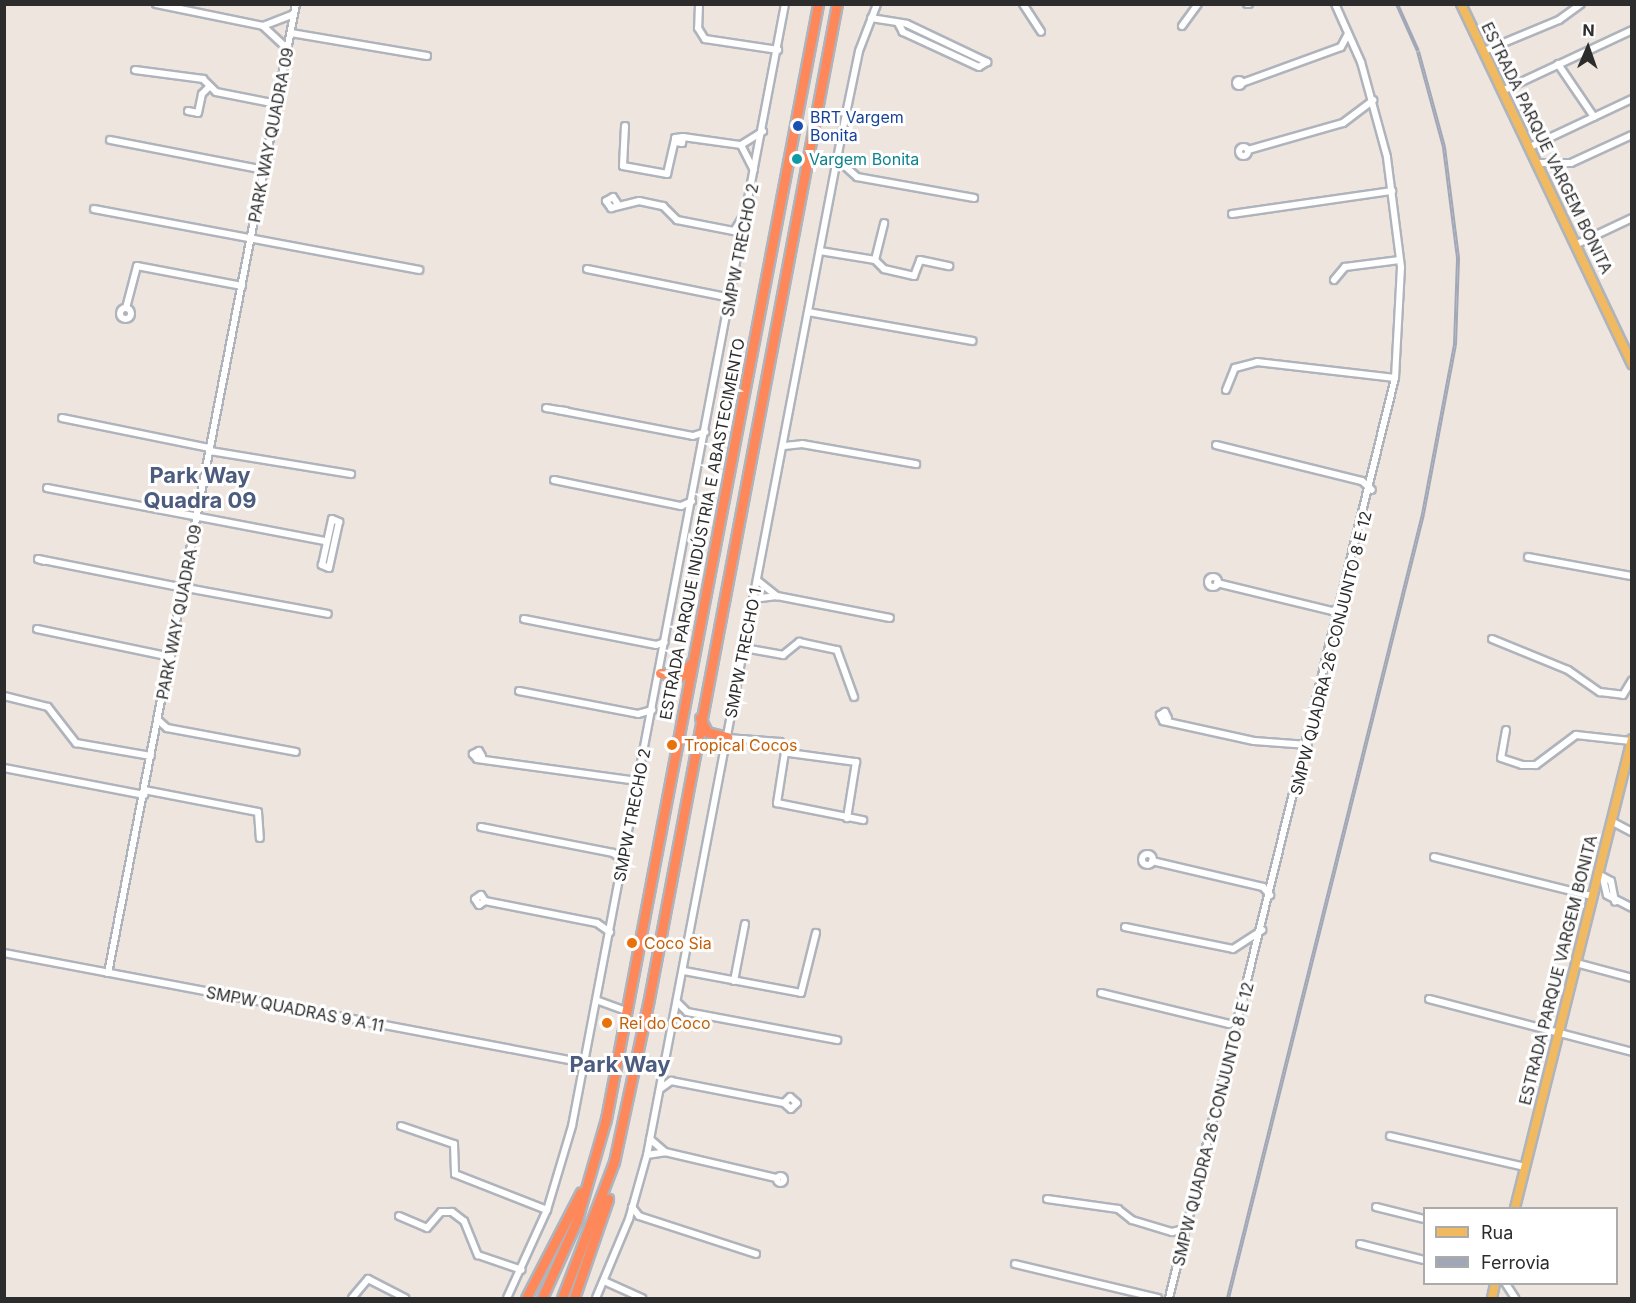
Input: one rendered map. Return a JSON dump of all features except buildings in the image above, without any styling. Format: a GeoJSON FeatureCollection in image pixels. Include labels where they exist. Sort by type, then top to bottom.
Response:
{"type":"FeatureCollection","features":[{"type":"Feature","properties":{"kind":"highway","name":"ESTRADA PARQUE INDÚSTRIA E ABASTECIMENTO"},"geometry":{"type":"LineString","coordinates":[[542,1299],[590,1180],[686,702],[818,4]]}},
{"type":"Feature","properties":{"kind":"highway","name":"ESTRADA PARQUE INDÚSTRIA E ABASTECIMENTO"},"geometry":{"type":"LineString","coordinates":[[562,1299],[614,1162],[837,4]]}},
{"type":"Feature","properties":{"kind":"highway"},"geometry":{"type":"LineString","coordinates":[[660,675],[681,676],[694,658]]}},
{"type":"Feature","properties":{"kind":"highway"},"geometry":{"type":"LineString","coordinates":[[660,675],[678,681],[686,702]]}},
{"type":"Feature","properties":{"kind":"highway"},"geometry":{"type":"LineString","coordinates":[[700,716],[707,732],[727,738]]}},
{"type":"Feature","properties":{"kind":"highway"},"geometry":{"type":"LineString","coordinates":[[694,749],[706,738],[727,738]]}},
{"type":"Feature","properties":{"kind":"highway"},"geometry":{"type":"LineString","coordinates":[[574,1299],[605,1212],[614,1162]]}},
{"type":"Feature","properties":{"kind":"highway"},"geometry":{"type":"LineString","coordinates":[[526,1299],[590,1180]]}},
{"type":"Feature","properties":{"kind":"main road","name":"ESTRADA PARQUE VARGEM BONITA"},"geometry":{"type":"LineString","coordinates":[[1461,4],[1577,244],[1632,364]]}},
{"type":"Feature","properties":{"kind":"main road","name":"ESTRADA PARQUE VARGEM BONITA"},"geometry":{"type":"LineString","coordinates":[[1621,338],[1632,352]]}},
{"type":"Feature","properties":{"kind":"main road","name":"ESTRADA PARQUE VARGEM BONITA"},"geometry":{"type":"LineString","coordinates":[[1514,1207],[1592,896],[1601,875],[1611,821],[1629,760],[1631,740]]}},
{"type":"Feature","properties":{"kind":"street"},"geometry":{"type":"LineString","coordinates":[[156,4],[263,26],[274,33],[288,49]]}},
{"type":"Feature","properties":{"kind":"street","name":"PARK WAY QUADRA 09"},"geometry":{"type":"LineString","coordinates":[[108,973],[152,756],[296,4]]}},
{"type":"Feature","properties":{"kind":"street"},"geometry":{"type":"LineString","coordinates":[[699,4],[698,28],[705,39],[778,51]]}},
{"type":"Feature","properties":{"kind":"street","name":"SMPW TRECHO 2"},"geometry":{"type":"LineString","coordinates":[[507,1299],[548,1210],[585,1063],[744,233],[785,4]]}},
{"type":"Feature","properties":{"kind":"street"},"geometry":{"type":"LineString","coordinates":[[877,4],[882,16]]}},
{"type":"Feature","properties":{"kind":"street","name":"SMPW TRECHO 1"},"geometry":{"type":"LineString","coordinates":[[596,1299],[628,1219],[647,1155],[684,971],[837,159],[871,18],[877,4]]}},
{"type":"Feature","properties":{"kind":"street"},"geometry":{"type":"LineString","coordinates":[[1023,4],[1041,32]]}},
{"type":"Feature","properties":{"kind":"street"},"geometry":{"type":"LineString","coordinates":[[1182,26],[1198,4]]}},
{"type":"Feature","properties":{"kind":"street","name":"SMPW QUADRA 26 CONJUNTO 8 E 12"},"geometry":{"type":"LineString","coordinates":[[1167,1298],[1185,1240],[1375,478],[1395,378],[1400,260],[1391,183],[1373,100],[1335,4]]}},
{"type":"Feature","properties":{"kind":"street"},"geometry":{"type":"LineString","coordinates":[[1484,51],[1559,20],[1581,4]]}},
{"type":"Feature","properties":{"kind":"street"},"geometry":{"type":"LineString","coordinates":[[263,26],[294,14]]}},
{"type":"Feature","properties":{"kind":"street"},"geometry":{"type":"LineString","coordinates":[[871,18],[882,16],[912,26],[962,48],[987,62],[982,68],[909,34],[898,23]]}},
{"type":"Feature","properties":{"kind":"street"},"geometry":{"type":"LineString","coordinates":[[274,33],[276,22]]}},
{"type":"Feature","properties":{"kind":"street"},"geometry":{"type":"LineString","coordinates":[[909,34],[912,26]]}},
{"type":"Feature","properties":{"kind":"street"},"geometry":{"type":"LineString","coordinates":[[1503,91],[1632,30]]}},
{"type":"Feature","properties":{"kind":"street"},"geometry":{"type":"LineString","coordinates":[[291,33],[427,56]]}},
{"type":"Feature","properties":{"kind":"street"},"geometry":{"type":"LineString","coordinates":[[1242,84],[1341,47],[1348,33]]}},
{"type":"Feature","properties":{"kind":"street"},"geometry":{"type":"LineString","coordinates":[[934,46],[938,38]]}},
{"type":"Feature","properties":{"kind":"street"},"geometry":{"type":"LineString","coordinates":[[957,57],[962,48]]}},
{"type":"Feature","properties":{"kind":"street"},"geometry":{"type":"LineString","coordinates":[[1558,64],[1594,117]]}},
{"type":"Feature","properties":{"kind":"street"},"geometry":{"type":"LineString","coordinates":[[135,70],[203,79],[210,86],[277,104]]}},
{"type":"Feature","properties":{"kind":"street"},"geometry":{"type":"LineString","coordinates":[[188,111],[198,113],[203,91],[210,86]]}},
{"type":"Feature","properties":{"kind":"street"},"geometry":{"type":"LineString","coordinates":[[1530,147],[1632,99]]}},
{"type":"Feature","properties":{"kind":"street"},"geometry":{"type":"LineString","coordinates":[[1248,150],[1343,123],[1373,100]]}},
{"type":"Feature","properties":{"kind":"street"},"geometry":{"type":"LineString","coordinates":[[625,126],[623,166],[667,174],[676,142],[682,143],[683,137],[741,146],[763,131]]}},
{"type":"Feature","properties":{"kind":"street"},"geometry":{"type":"LineString","coordinates":[[1545,180],[1556,167],[1632,135]]}},
{"type":"Feature","properties":{"kind":"street"},"geometry":{"type":"LineString","coordinates":[[110,140],[264,170]]}},
{"type":"Feature","properties":{"kind":"street"},"geometry":{"type":"LineString","coordinates":[[741,146],[755,174]]}},
{"type":"Feature","properties":{"kind":"street"},"geometry":{"type":"LineString","coordinates":[[837,159],[857,177],[974,198]]}},
{"type":"Feature","properties":{"kind":"street"},"geometry":{"type":"LineString","coordinates":[[1537,163],[1556,167]]}},
{"type":"Feature","properties":{"kind":"street"},"geometry":{"type":"LineString","coordinates":[[1384,189],[1391,183]]}},
{"type":"Feature","properties":{"kind":"street"},"geometry":{"type":"LineString","coordinates":[[1232,214],[1384,189],[1392,191]]}},
{"type":"Feature","properties":{"kind":"street"},"geometry":{"type":"LineString","coordinates":[[617,203],[665,207],[677,220],[744,233]]}},
{"type":"Feature","properties":{"kind":"street"},"geometry":{"type":"LineString","coordinates":[[734,231],[748,207]]}},
{"type":"Feature","properties":{"kind":"street"},"geometry":{"type":"LineString","coordinates":[[94,209],[419,270]]}},
{"type":"Feature","properties":{"kind":"street"},"geometry":{"type":"LineString","coordinates":[[1577,244],[1632,218]]}},
{"type":"Feature","properties":{"kind":"street"},"geometry":{"type":"LineString","coordinates":[[875,260],[884,223]]}},
{"type":"Feature","properties":{"kind":"street"},"geometry":{"type":"LineString","coordinates":[[820,251],[875,260],[884,269],[914,276],[920,260],[949,266]]}},
{"type":"Feature","properties":{"kind":"street"},"geometry":{"type":"LineString","coordinates":[[1334,280],[1345,267],[1400,260]]}},
{"type":"Feature","properties":{"kind":"street"},"geometry":{"type":"LineString","coordinates":[[126,308],[139,266],[242,286]]}},
{"type":"Feature","properties":{"kind":"street"},"geometry":{"type":"LineString","coordinates":[[587,269],[731,298]]}},
{"type":"Feature","properties":{"kind":"street"},"geometry":{"type":"LineString","coordinates":[[808,312],[972,341]]}},
{"type":"Feature","properties":{"kind":"street"},"geometry":{"type":"LineString","coordinates":[[1226,390],[1235,369],[1257,362],[1395,378]]}},
{"type":"Feature","properties":{"kind":"street"},"geometry":{"type":"LineString","coordinates":[[546,408],[694,436],[703,442]]}},
{"type":"Feature","properties":{"kind":"street"},"geometry":{"type":"LineString","coordinates":[[62,418],[351,474]]}},
{"type":"Feature","properties":{"kind":"street"},"geometry":{"type":"LineString","coordinates":[[694,436],[705,432]]}},
{"type":"Feature","properties":{"kind":"street"},"geometry":{"type":"LineString","coordinates":[[785,436],[797,443],[916,464]]}},
{"type":"Feature","properties":{"kind":"street"},"geometry":{"type":"LineString","coordinates":[[784,446],[797,443]]}},
{"type":"Feature","properties":{"kind":"street"},"geometry":{"type":"LineString","coordinates":[[1216,445],[1362,481],[1375,478]]}},
{"type":"Feature","properties":{"kind":"street"},"geometry":{"type":"LineString","coordinates":[[554,480],[681,506],[690,513]]}},
{"type":"Feature","properties":{"kind":"street"},"geometry":{"type":"LineString","coordinates":[[1362,481],[1372,490]]}},
{"type":"Feature","properties":{"kind":"street"},"geometry":{"type":"LineString","coordinates":[[47,488],[197,519],[326,541]]}},
{"type":"Feature","properties":{"kind":"street"},"geometry":{"type":"LineString","coordinates":[[681,506],[692,501]]}},
{"type":"Feature","properties":{"kind":"street"},"geometry":{"type":"LineString","coordinates":[[330,520],[338,520],[328,568],[322,565],[326,541],[330,520]]}},
{"type":"Feature","properties":{"kind":"street"},"geometry":{"type":"LineString","coordinates":[[1528,557],[1632,576]]}},
{"type":"Feature","properties":{"kind":"street"},"geometry":{"type":"LineString","coordinates":[[44,561],[328,614]]}},
{"type":"Feature","properties":{"kind":"street"},"geometry":{"type":"LineString","coordinates":[[757,580],[777,596]]}},
{"type":"Feature","properties":{"kind":"street"},"geometry":{"type":"LineString","coordinates":[[1217,583],[1332,611],[1342,607]]}},
{"type":"Feature","properties":{"kind":"street"},"geometry":{"type":"LineString","coordinates":[[753,599],[777,596],[890,618]]}},
{"type":"Feature","properties":{"kind":"street"},"geometry":{"type":"LineString","coordinates":[[1332,611],[1339,621]]}},
{"type":"Feature","properties":{"kind":"street"},"geometry":{"type":"LineString","coordinates":[[524,619],[656,645],[665,642]]}},
{"type":"Feature","properties":{"kind":"street"},"geometry":{"type":"LineString","coordinates":[[38,629],[171,657]]}},
{"type":"Feature","properties":{"kind":"street"},"geometry":{"type":"LineString","coordinates":[[1492,639],[1568,670],[1600,692],[1623,695],[1632,680]]}},
{"type":"Feature","properties":{"kind":"street"},"geometry":{"type":"LineString","coordinates":[[744,648],[783,655],[799,642],[837,650],[854,697]]}},
{"type":"Feature","properties":{"kind":"street"},"geometry":{"type":"LineString","coordinates":[[656,645],[663,653]]}},
{"type":"Feature","properties":{"kind":"street"},"geometry":{"type":"LineString","coordinates":[[519,691],[638,714],[652,710]]}},
{"type":"Feature","properties":{"kind":"street"},"geometry":{"type":"LineString","coordinates":[[4,696],[48,707],[76,743],[152,756]]}},
{"type":"Feature","properties":{"kind":"street"},"geometry":{"type":"LineString","coordinates":[[638,714],[649,726]]}},
{"type":"Feature","properties":{"kind":"street"},"geometry":{"type":"LineString","coordinates":[[1168,718],[1297,747],[1308,745]]}},
{"type":"Feature","properties":{"kind":"street"},"geometry":{"type":"LineString","coordinates":[[158,720],[167,728]]}},
{"type":"Feature","properties":{"kind":"street"},"geometry":{"type":"LineString","coordinates":[[730,722],[741,735]]}},
{"type":"Feature","properties":{"kind":"street"},"geometry":{"type":"LineString","coordinates":[[156,732],[167,728],[296,752]]}},
{"type":"Feature","properties":{"kind":"street"},"geometry":{"type":"LineString","coordinates":[[1506,730],[1501,758],[1522,765],[1536,765],[1576,735],[1631,740]]}},
{"type":"Feature","properties":{"kind":"street"},"geometry":{"type":"LineString","coordinates":[[727,738],[741,735],[782,743],[785,752],[777,803],[864,820]]}},
{"type":"Feature","properties":{"kind":"street"},"geometry":{"type":"LineString","coordinates":[[1297,747],[1305,756]]}},
{"type":"Feature","properties":{"kind":"street"},"geometry":{"type":"LineString","coordinates":[[785,752],[856,762],[847,818]]}},
{"type":"Feature","properties":{"kind":"street"},"geometry":{"type":"LineString","coordinates":[[482,756],[626,784],[637,791]]}},
{"type":"Feature","properties":{"kind":"street"},"geometry":{"type":"LineString","coordinates":[[4,768],[258,812],[260,838]]}},
{"type":"Feature","properties":{"kind":"street"},"geometry":{"type":"LineString","coordinates":[[626,784],[638,781]]}},
{"type":"Feature","properties":{"kind":"street"},"geometry":{"type":"LineString","coordinates":[[1611,821],[1624,830],[1632,832]]}},
{"type":"Feature","properties":{"kind":"street"},"geometry":{"type":"LineString","coordinates":[[481,827],[613,853],[623,860]]}},
{"type":"Feature","properties":{"kind":"street"},"geometry":{"type":"LineString","coordinates":[[1608,834],[1624,830]]}},
{"type":"Feature","properties":{"kind":"street"},"geometry":{"type":"LineString","coordinates":[[613,853],[625,849]]}},
{"type":"Feature","properties":{"kind":"street"},"geometry":{"type":"LineString","coordinates":[[1434,857],[1592,896]]}},
{"type":"Feature","properties":{"kind":"street"},"geometry":{"type":"LineString","coordinates":[[1152,861],[1264,887],[1273,884]]}},
{"type":"Feature","properties":{"kind":"street"},"geometry":{"type":"LineString","coordinates":[[1601,875],[1611,881],[1615,903],[1632,908]]}},
{"type":"Feature","properties":{"kind":"street"},"geometry":{"type":"LineString","coordinates":[[1264,887],[1270,895]]}},
{"type":"Feature","properties":{"kind":"street"},"geometry":{"type":"LineString","coordinates":[[484,901],[597,923],[610,932]]}},
{"type":"Feature","properties":{"kind":"street"},"geometry":{"type":"LineString","coordinates":[[597,923],[612,917]]}},
{"type":"Feature","properties":{"kind":"street"},"geometry":{"type":"LineString","coordinates":[[734,981],[745,924]]}},
{"type":"Feature","properties":{"kind":"street"},"geometry":{"type":"LineString","coordinates":[[1125,927],[1233,949],[1262,930]]}},
{"type":"Feature","properties":{"kind":"street"},"geometry":{"type":"LineString","coordinates":[[684,971],[801,993],[816,933]]}},
{"type":"Feature","properties":{"kind":"street","name":"SMPW QUADRAS 9 A 11"},"geometry":{"type":"LineString","coordinates":[[4,953],[585,1063]]}},
{"type":"Feature","properties":{"kind":"street"},"geometry":{"type":"LineString","coordinates":[[1576,963],[1632,978]]}},
{"type":"Feature","properties":{"kind":"street"},"geometry":{"type":"LineString","coordinates":[[1101,993],[1229,1024],[1239,1021]]}},
{"type":"Feature","properties":{"kind":"street"},"geometry":{"type":"LineString","coordinates":[[1429,999],[1632,1052]]}},
{"type":"Feature","properties":{"kind":"street"},"geometry":{"type":"LineString","coordinates":[[596,1000],[624,1010]]}},
{"type":"Feature","properties":{"kind":"street"},"geometry":{"type":"LineString","coordinates":[[677,1002],[685,1012]]}},
{"type":"Feature","properties":{"kind":"street"},"geometry":{"type":"LineString","coordinates":[[674,1017],[685,1012],[837,1040]]}},
{"type":"Feature","properties":{"kind":"street"},"geometry":{"type":"LineString","coordinates":[[1229,1024],[1236,1033]]}},
{"type":"Feature","properties":{"kind":"street"},"geometry":{"type":"LineString","coordinates":[[664,1068],[671,1081]]}},
{"type":"Feature","properties":{"kind":"street"},"geometry":{"type":"LineString","coordinates":[[659,1089],[671,1081],[784,1103]]}},
{"type":"Feature","properties":{"kind":"street"},"geometry":{"type":"LineString","coordinates":[[401,1126],[454,1144],[455,1174],[539,1204],[548,1210]]}},
{"type":"Feature","properties":{"kind":"street"},"geometry":{"type":"LineString","coordinates":[[1390,1136],[1525,1167]]}},
{"type":"Feature","properties":{"kind":"street"},"geometry":{"type":"LineString","coordinates":[[650,1139],[665,1152]]}},
{"type":"Feature","properties":{"kind":"street"},"geometry":{"type":"LineString","coordinates":[[647,1155],[665,1152],[776,1178]]}},
{"type":"Feature","properties":{"kind":"street"},"geometry":{"type":"LineString","coordinates":[[1047,1199],[1118,1209],[1135,1221],[1175,1232],[1185,1240]]}},
{"type":"Feature","properties":{"kind":"street"},"geometry":{"type":"LineString","coordinates":[[539,1204],[550,1202]]}},
{"type":"Feature","properties":{"kind":"street"},"geometry":{"type":"LineString","coordinates":[[632,1207],[639,1216]]}},
{"type":"Feature","properties":{"kind":"street"},"geometry":{"type":"LineString","coordinates":[[1376,1207],[1423,1219]]}},
{"type":"Feature","properties":{"kind":"street"},"geometry":{"type":"LineString","coordinates":[[399,1216],[427,1228],[439,1212],[452,1212],[464,1221],[478,1255],[511,1270],[522,1270]]}},
{"type":"Feature","properties":{"kind":"street"},"geometry":{"type":"LineString","coordinates":[[628,1219],[639,1216],[756,1254]]}},
{"type":"Feature","properties":{"kind":"street"},"geometry":{"type":"LineString","coordinates":[[1175,1232],[1188,1228]]}},
{"type":"Feature","properties":{"kind":"street"},"geometry":{"type":"LineString","coordinates":[[1360,1244],[1423,1260]]}},
{"type":"Feature","properties":{"kind":"street"},"geometry":{"type":"LineString","coordinates":[[1015,1264],[1158,1299]]}},
{"type":"Feature","properties":{"kind":"street"},"geometry":{"type":"LineString","coordinates":[[511,1270],[518,1279]]}},
{"type":"Feature","properties":{"kind":"street"},"geometry":{"type":"LineString","coordinates":[[352,1299],[368,1279],[405,1299]]}},
{"type":"Feature","properties":{"kind":"street"},"geometry":{"type":"LineString","coordinates":[[604,1281],[642,1299]]}},
{"type":"Feature","properties":{"kind":"street"},"geometry":{"type":"LineString","coordinates":[[1507,1285],[1515,1299]]}},
{"type":"Feature","properties":{"kind":"railway"},"geometry":{"type":"LineString","coordinates":[[1228,1298],[1423,514],[1455,345],[1458,258],[1444,147],[1418,51],[1397,4]]}},
{"type":"Feature","properties":{"kind":"place","name":"BRT Vargem Bonita"},"geometry":{"type":"Point","coordinates":[798,126]}},
{"type":"Feature","properties":{"kind":"place","name":"Vargem Bonita"},"geometry":{"type":"Point","coordinates":[797,159]}},
{"type":"Feature","properties":{"kind":"place","name":"Tropical Cocos"},"geometry":{"type":"Point","coordinates":[672,745]}},
{"type":"Feature","properties":{"kind":"place","name":"Coco Sia"},"geometry":{"type":"Point","coordinates":[632,943]}},
{"type":"Feature","properties":{"kind":"place","name":"Rei do Coco"},"geometry":{"type":"Point","coordinates":[607,1023]}},
{"type":"Feature","properties":{"kind":"district","name":"Park Way Quadra 09"},"geometry":{"type":"Point","coordinates":[200,488]}},
{"type":"Feature","properties":{"kind":"district","name":"Park Way"},"geometry":{"type":"Point","coordinates":[620,1065]}}]}
